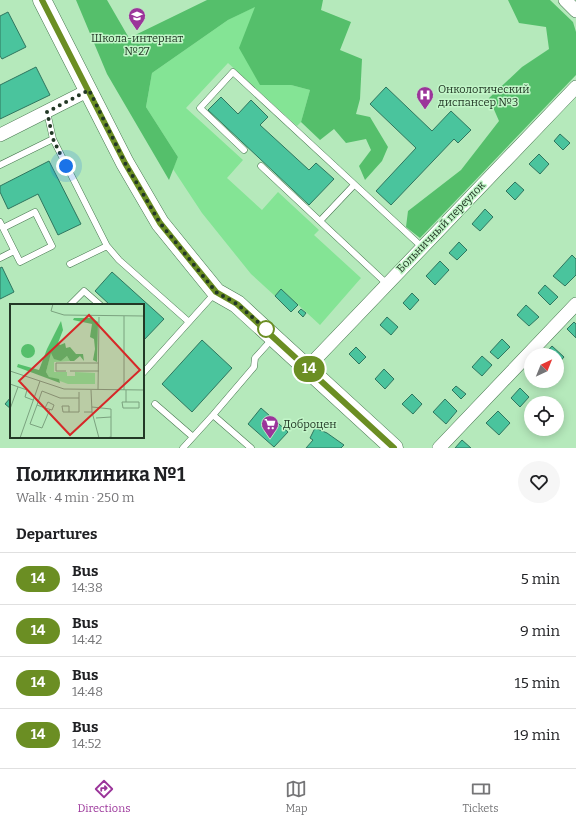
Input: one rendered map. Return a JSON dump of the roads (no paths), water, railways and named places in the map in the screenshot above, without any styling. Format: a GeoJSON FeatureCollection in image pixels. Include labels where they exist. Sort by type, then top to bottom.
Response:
{"type":"FeatureCollection","features":[{"type":"Feature","properties":{"kind":"main road"},"geometry":{"type":"LineString","coordinates":[[42,0],[125,163],[160,223],[216,292],[237,304],[308,367],[394,448]]}},
{"type":"Feature","properties":{"kind":"street"},"geometry":{"type":"LineString","coordinates":[[565,0],[576,11]]}},
{"type":"Feature","properties":{"kind":"street","name":"Больничный переулок"},"geometry":{"type":"LineString","coordinates":[[308,367],[576,87]]}},
{"type":"Feature","properties":{"kind":"street"},"geometry":{"type":"LineString","coordinates":[[0,135],[89,90]]}},
{"type":"Feature","properties":{"kind":"street"},"geometry":{"type":"LineString","coordinates":[[439,448],[576,304]]}},
{"type":"Feature","properties":{"kind":"lane"},"geometry":{"type":"LineString","coordinates":[[244,150],[200,108],[233,72],[422,247]]}},
{"type":"Feature","properties":{"kind":"lane"},"geometry":{"type":"LineString","coordinates":[[47,112],[53,139],[107,246],[119,260],[188,322]]}},
{"type":"Feature","properties":{"kind":"lane"},"geometry":{"type":"LineString","coordinates":[[0,165],[53,139]]}},
{"type":"Feature","properties":{"kind":"lane"},"geometry":{"type":"LineString","coordinates":[[262,166],[387,284]]}},
{"type":"Feature","properties":{"kind":"lane"},"geometry":{"type":"LineString","coordinates":[[320,222],[354,185]]}},
{"type":"Feature","properties":{"kind":"lane"},"geometry":{"type":"LineString","coordinates":[[35,212],[52,246],[20,262],[1,225],[35,212]]}},
{"type":"Feature","properties":{"kind":"lane"},"geometry":{"type":"LineString","coordinates":[[70,264],[107,246]]}},
{"type":"Feature","properties":{"kind":"lane"},"geometry":{"type":"LineString","coordinates":[[0,258],[14,251]]}},
{"type":"Feature","properties":{"kind":"lane"},"geometry":{"type":"LineString","coordinates":[[71,304],[84,290],[99,304]]}},
{"type":"Feature","properties":{"kind":"lane"},"geometry":{"type":"LineString","coordinates":[[144,372],[216,292]]}},
{"type":"Feature","properties":{"kind":"lane"},"geometry":{"type":"LineString","coordinates":[[183,448],[213,416],[254,367],[255,358],[274,337]]}},
{"type":"Feature","properties":{"kind":"lane"},"geometry":{"type":"LineString","coordinates":[[155,404],[193,437]]}},
{"type":"Feature","properties":{"kind":"lane"},"geometry":{"type":"LineString","coordinates":[[213,416],[251,448]]}},
{"type":"Feature","properties":{"kind":"place","name":"Школа-интернат №27"},"geometry":{"type":"Point","coordinates":[137,31]}},
{"type":"Feature","properties":{"kind":"place","name":"Онкологический диспансер №3"},"geometry":{"type":"Point","coordinates":[425,110]}},
{"type":"Feature","properties":{"kind":"place","name":"Доброцен"},"geometry":{"type":"Point","coordinates":[270,439]}}]}
